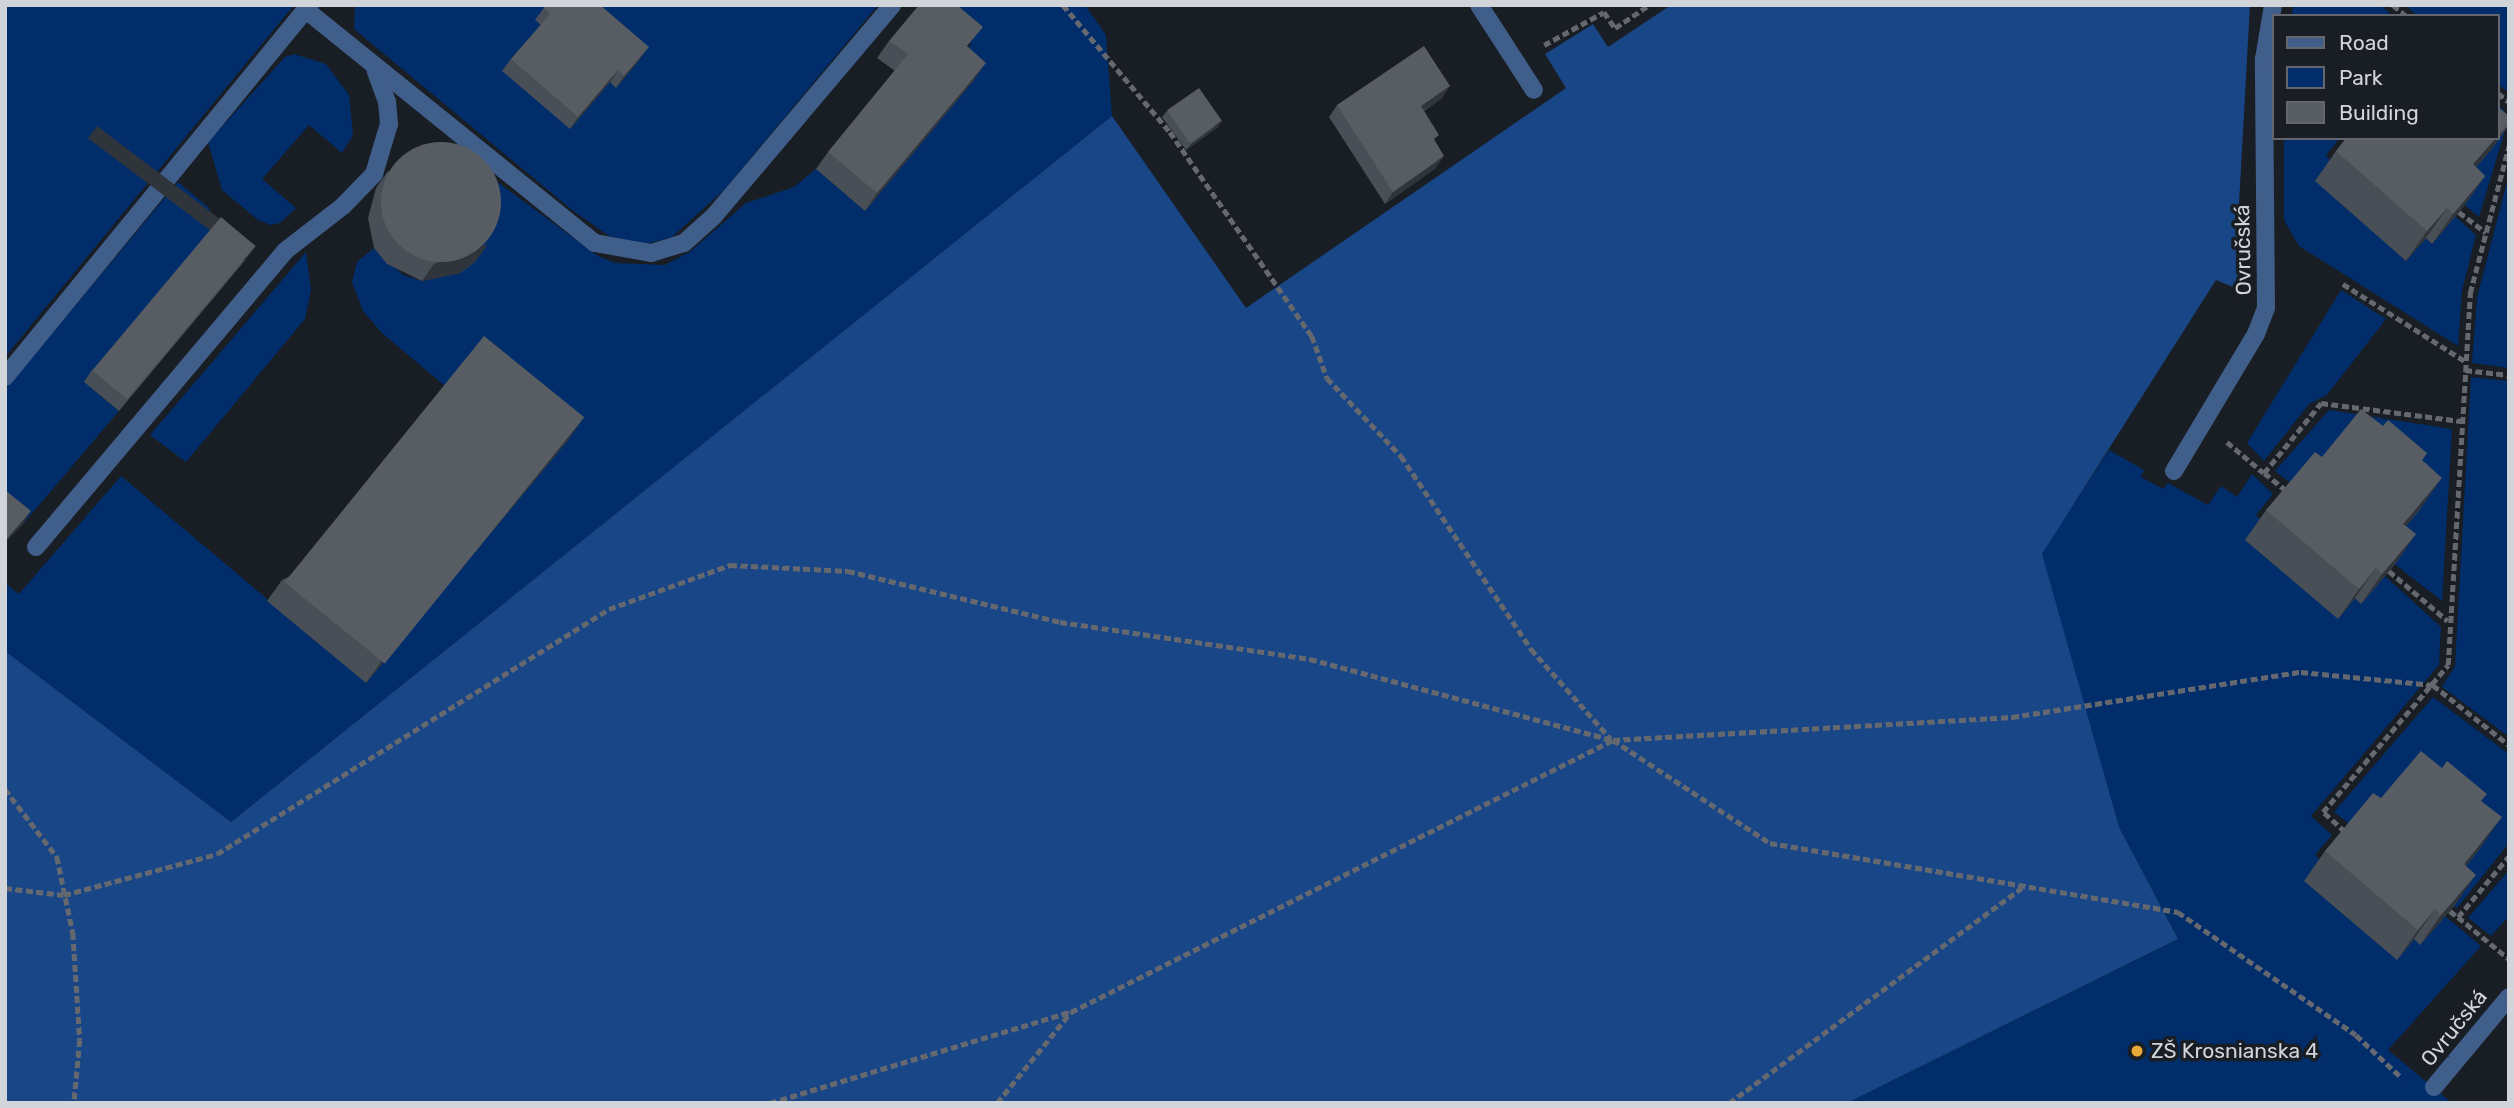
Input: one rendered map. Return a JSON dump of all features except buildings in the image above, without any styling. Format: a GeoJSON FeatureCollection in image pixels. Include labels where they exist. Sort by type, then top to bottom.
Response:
{"type":"FeatureCollection","features":[{"type":"Feature","properties":{"kind":"street"},"geometry":{"type":"LineString","coordinates":[[5,377],[308,8],[376,71],[595,243],[651,253],[684,243],[714,216],[892,5]]}},
{"type":"Feature","properties":{"kind":"street"},"geometry":{"type":"LineString","coordinates":[[1479,5],[1534,90]]}},
{"type":"Feature","properties":{"kind":"street","name":"Ovručská"},"geometry":{"type":"LineString","coordinates":[[2174,471],[2256,334],[2266,308],[2264,59],[2273,5]]}},
{"type":"Feature","properties":{"kind":"street"},"geometry":{"type":"LineString","coordinates":[[36,547],[285,251],[343,206],[374,174],[389,124],[387,102],[376,71]]}},
{"type":"Feature","properties":{"kind":"street","name":"Ovručská"},"geometry":{"type":"LineString","coordinates":[[2434,1087],[2509,997]]}},
{"type":"Feature","properties":{"kind":"path"},"geometry":{"type":"LineString","coordinates":[[1063,5],[1170,132],[1312,336],[1327,378],[1401,456],[1531,649],[1612,740],[1770,843],[2022,888],[2178,912],[2356,1035],[2405,1081]]}},
{"type":"Feature","properties":{"kind":"path"},"geometry":{"type":"LineString","coordinates":[[1516,61],[1604,12],[1615,27],[1649,5]]}},
{"type":"Feature","properties":{"kind":"path"},"geometry":{"type":"LineString","coordinates":[[2345,832],[2323,812],[2448,665],[2470,293],[2509,145]]}},
{"type":"Feature","properties":{"kind":"path"},"geometry":{"type":"LineString","coordinates":[[2459,212],[2486,232]]}},
{"type":"Feature","properties":{"kind":"path"},"geometry":{"type":"LineString","coordinates":[[2343,284],[2466,361]]}},
{"type":"Feature","properties":{"kind":"path"},"geometry":{"type":"LineString","coordinates":[[2465,370],[2509,375]]}},
{"type":"Feature","properties":{"kind":"path"},"geometry":{"type":"LineString","coordinates":[[2264,472],[2321,403],[2461,421]]}},
{"type":"Feature","properties":{"kind":"path"},"geometry":{"type":"LineString","coordinates":[[2203,422],[2286,491]]}},
{"type":"Feature","properties":{"kind":"path"},"geometry":{"type":"LineString","coordinates":[[5,888],[64,895],[217,854],[609,609],[730,565],[848,571],[1060,622],[1310,659],[1612,740],[2012,717],[2301,672],[2433,685],[2509,745]]}},
{"type":"Feature","properties":{"kind":"path"},"geometry":{"type":"LineString","coordinates":[[2389,571],[2449,621]]}},
{"type":"Feature","properties":{"kind":"path"},"geometry":{"type":"LineString","coordinates":[[770,1103],[1071,1012],[1612,740]]}},
{"type":"Feature","properties":{"kind":"path"},"geometry":{"type":"LineString","coordinates":[[5,789],[57,857],[73,933],[80,1040],[74,1103]]}},
{"type":"Feature","properties":{"kind":"path"},"geometry":{"type":"LineString","coordinates":[[2458,917],[2509,856]]}},
{"type":"Feature","properties":{"kind":"path"},"geometry":{"type":"LineString","coordinates":[[1729,1103],[2022,888]]}},
{"type":"Feature","properties":{"kind":"path"},"geometry":{"type":"LineString","coordinates":[[2450,911],[2509,960]]}},
{"type":"Feature","properties":{"kind":"path"},"geometry":{"type":"LineString","coordinates":[[997,1103],[1071,1012]]}},
{"type":"Feature","properties":{"kind":"green space"},"geometry":{"type":"Polygon","coordinates":[[[5,5],[294,5],[5,357],[5,5]]]}},
{"type":"Feature","properties":{"kind":"green space"},"geometry":{"type":"Polygon","coordinates":[[[355,5],[878,5],[725,189],[672,237],[646,244],[609,236],[572,210],[354,29],[355,5]]]}},
{"type":"Feature","properties":{"kind":"green space"},"geometry":{"type":"Polygon","coordinates":[[[924,5],[1085,5],[1106,35],[1112,116],[231,822],[5,651],[5,583],[19,594],[121,476],[367,683],[445,386],[382,333],[363,311],[352,282],[357,262],[374,248],[403,275],[422,281],[460,273],[450,147],[598,256],[615,263],[665,265],[691,251],[746,203],[794,187],[816,169],[866,210],[971,44],[924,5]]]}},
{"type":"Feature","properties":{"kind":"green space"},"geometry":{"type":"Polygon","coordinates":[[[2294,5],[2380,5],[2391,14],[2292,14],[2294,5]]]}},
{"type":"Feature","properties":{"kind":"green space"},"geometry":{"type":"Polygon","coordinates":[[[2405,5],[2509,5],[2509,93],[2500,86],[2500,14],[2416,14],[2405,5]]]}},
{"type":"Feature","properties":{"kind":"green space"},"geometry":{"type":"Polygon","coordinates":[[[294,54],[326,64],[349,95],[353,135],[342,153],[309,125],[262,179],[296,208],[280,223],[271,225],[258,220],[222,190],[208,142],[285,57],[294,54]]]}},
{"type":"Feature","properties":{"kind":"green space"},"geometry":{"type":"Polygon","coordinates":[[[2500,106],[2509,117],[2479,217],[2452,194],[2496,140],[2500,140],[2500,106]]]}},
{"type":"Feature","properties":{"kind":"green space"},"geometry":{"type":"Polygon","coordinates":[[[2284,140],[2338,140],[2326,155],[2406,261],[2426,238],[2432,244],[2455,216],[2476,235],[2462,291],[2458,346],[2299,246],[2284,220],[2284,140]]]}},
{"type":"Feature","properties":{"kind":"green space"},"geometry":{"type":"Polygon","coordinates":[[[2509,174],[2509,368],[2472,363],[2477,298],[2509,174]]]}},
{"type":"Feature","properties":{"kind":"green space"},"geometry":{"type":"Polygon","coordinates":[[[178,182],[208,207],[216,221],[213,229],[84,382],[119,411],[23,524],[5,509],[5,390],[178,182]]]}},
{"type":"Feature","properties":{"kind":"green space"},"geometry":{"type":"Polygon","coordinates":[[[306,252],[311,290],[305,319],[186,462],[150,435],[306,252]]]}},
{"type":"Feature","properties":{"kind":"green space"},"geometry":{"type":"Polygon","coordinates":[[[2341,290],[2386,319],[2327,395],[2309,404],[2264,461],[2247,443],[2341,290]]]}},
{"type":"Feature","properties":{"kind":"green space"},"geometry":{"type":"Polygon","coordinates":[[[2471,377],[2509,381],[2509,737],[2442,687],[2455,666],[2471,377]]]}},
{"type":"Feature","properties":{"kind":"green space"},"geometry":{"type":"Polygon","coordinates":[[[2329,410],[2452,429],[2442,601],[2275,471],[2329,410]]]}},
{"type":"Feature","properties":{"kind":"green space"},"geometry":{"type":"Polygon","coordinates":[[[2109,450],[2144,470],[2141,477],[2163,489],[2168,483],[2208,505],[2221,486],[2237,497],[2252,474],[2273,494],[2256,515],[2361,603],[2385,576],[2441,627],[2439,665],[2311,816],[2332,835],[2315,855],[2420,944],[2445,916],[2481,946],[2388,1050],[2452,1103],[1847,1103],[2178,939],[2119,827],[2041,554],[2109,450]]]}},
{"type":"Feature","properties":{"kind":"green space"},"geometry":{"type":"Polygon","coordinates":[[[2433,697],[2509,754],[2509,843],[2457,908],[2334,812],[2433,697]]]}},
{"type":"Feature","properties":{"kind":"green space"},"geometry":{"type":"Polygon","coordinates":[[[2509,870],[2509,916],[2491,936],[2468,918],[2509,870]]]}},
{"type":"Feature","properties":{"kind":"shaded area"},"geometry":{"type":"Polygon","coordinates":[[[1671,5],[2250,5],[2236,258],[2240,290],[2216,280],[2042,554],[2119,827],[2178,939],[1847,1103],[5,1103],[5,651],[231,822],[1112,116],[1246,308],[1566,88],[1545,54],[1593,24],[1608,47],[1671,5]]]}},
{"type":"Feature","properties":{"kind":"place","name":"ZŠ Krosnianska 4"},"geometry":{"type":"Point","coordinates":[2137,1051]}}]}
